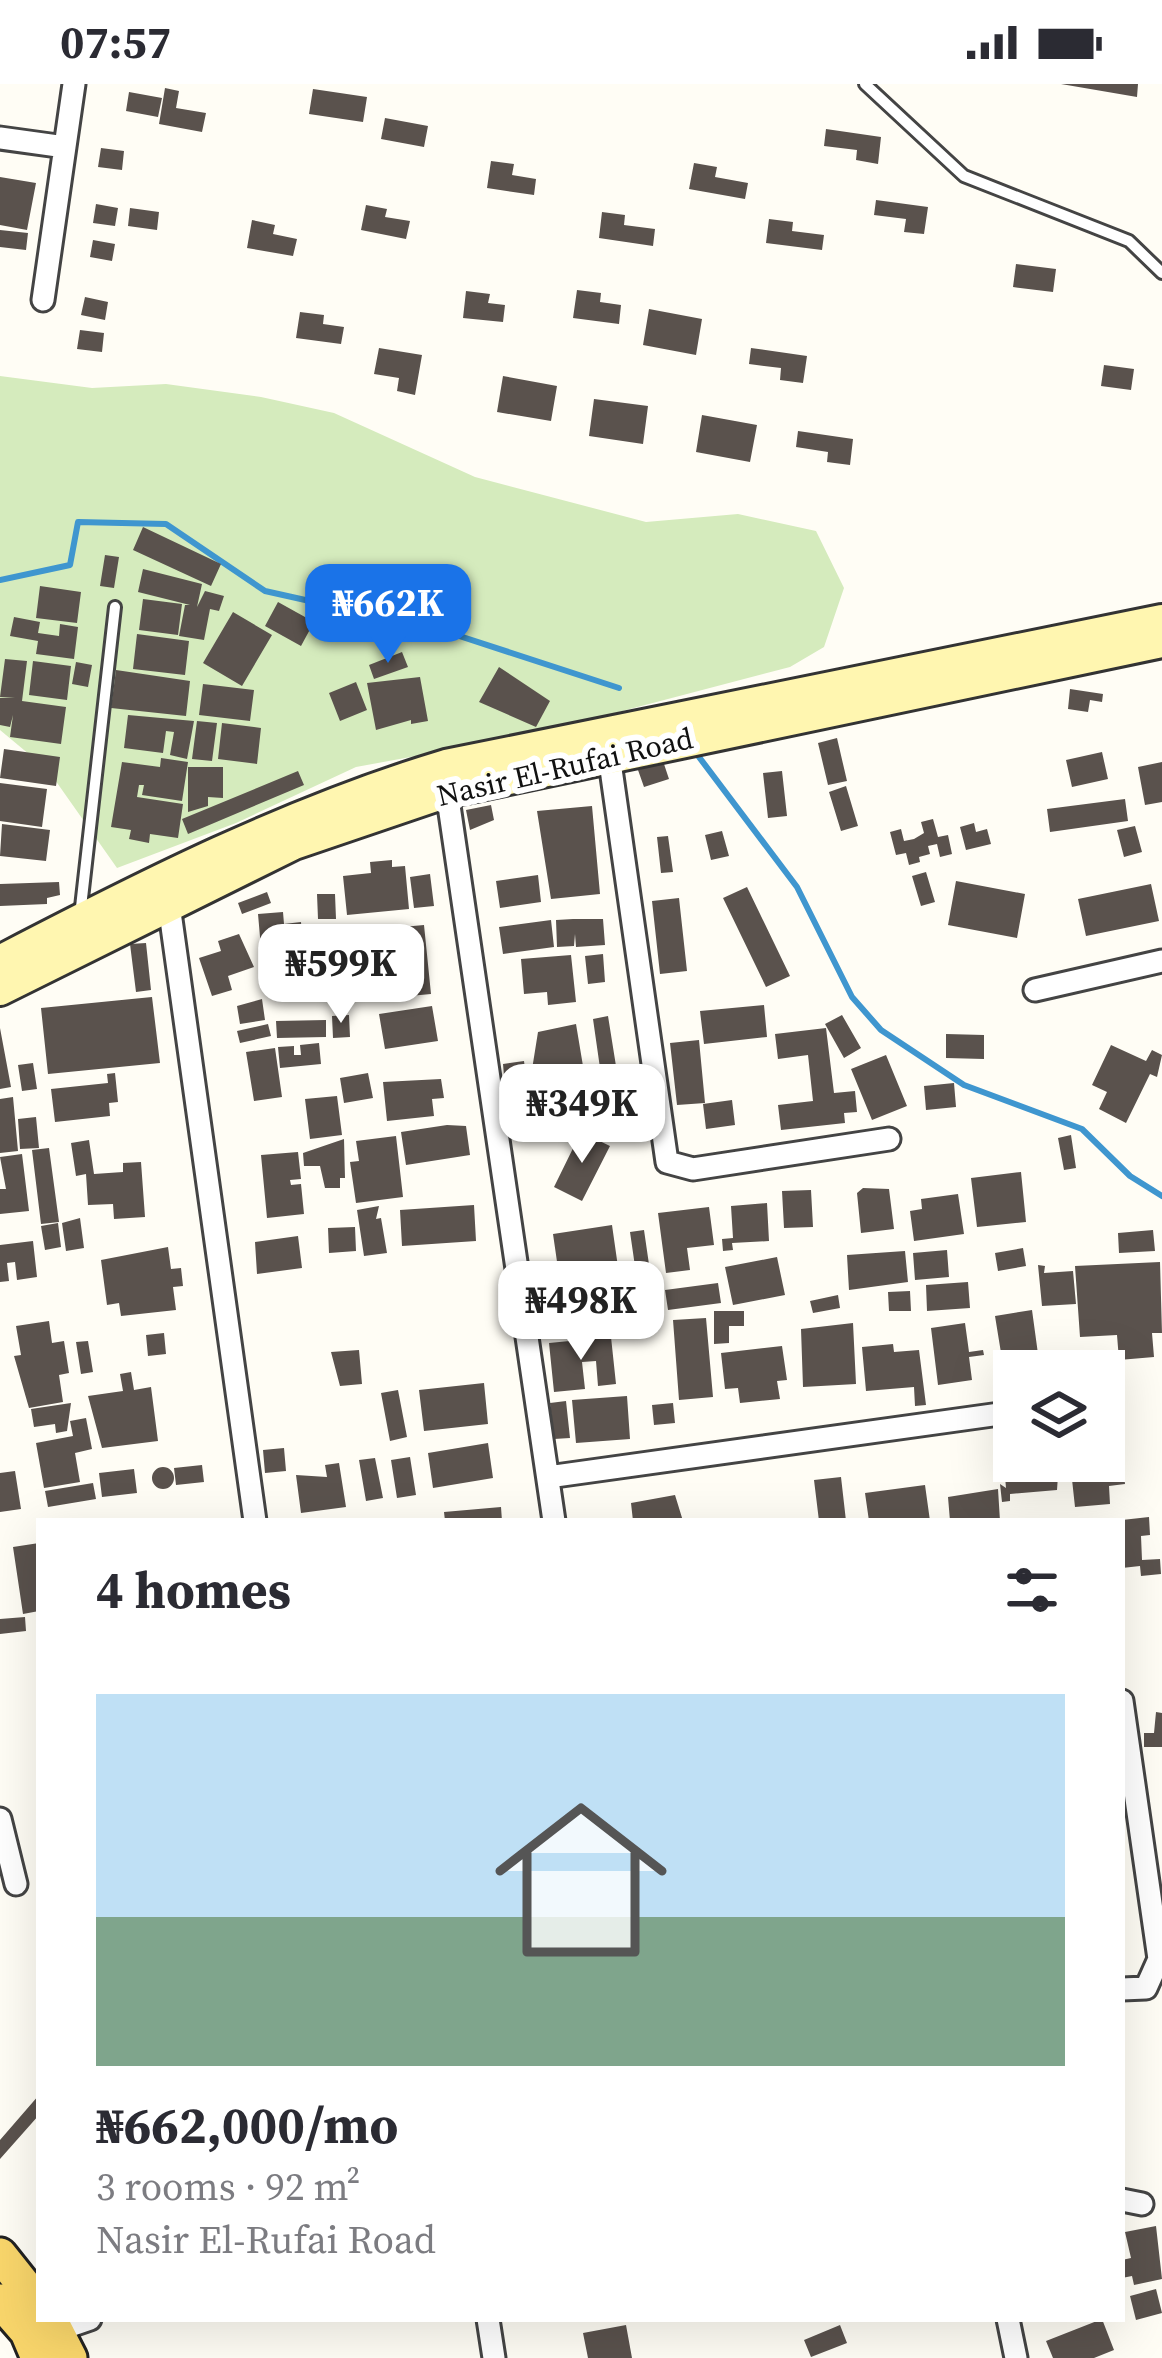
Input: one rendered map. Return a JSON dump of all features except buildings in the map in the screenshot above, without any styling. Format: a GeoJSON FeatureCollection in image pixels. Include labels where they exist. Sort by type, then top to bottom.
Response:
{"type":"FeatureCollection","features":[{"type":"Feature","properties":{"kind":"main road","name":"Nasir El-Rufai Road"},"geometry":{"type":"LineString","coordinates":[[0,991],[294,844],[447,792],[1162,620]]}},
{"type":"Feature","properties":{"kind":"main road","name":"Nasir El-Rufai Road"},"geometry":{"type":"LineString","coordinates":[[0,961],[80,919],[357,792],[446,765],[1162,642]]}},
{"type":"Feature","properties":{"kind":"main road"},"geometry":{"type":"LineString","coordinates":[[0,2255],[36,2316]]}},
{"type":"Feature","properties":{"kind":"main road"},"geometry":{"type":"LineString","coordinates":[[0,2300],[46,2333]]}},
{"type":"Feature","properties":{"kind":"street"},"geometry":{"type":"LineString","coordinates":[[43,300],[74,84]]}},
{"type":"Feature","properties":{"kind":"street"},"geometry":{"type":"LineString","coordinates":[[0,138],[65,146]]}},
{"type":"Feature","properties":{"kind":"street"},"geometry":{"type":"LineString","coordinates":[[609,754],[667,1162],[693,1169],[889,1139]]}},
{"type":"Feature","properties":{"kind":"street"},"geometry":{"type":"LineString","coordinates":[[447,792],[554,1518]]}},
{"type":"Feature","properties":{"kind":"street"},"geometry":{"type":"LineString","coordinates":[[169,905],[255,1518]]}},
{"type":"Feature","properties":{"kind":"street"},"geometry":{"type":"LineString","coordinates":[[1035,990],[1162,961]]}},
{"type":"Feature","properties":{"kind":"street"},"geometry":{"type":"LineString","coordinates":[[548,1477],[993,1415]]}},
{"type":"Feature","properties":{"kind":"street"},"geometry":{"type":"LineString","coordinates":[[1125,1700],[1159,1960],[1146,1988],[1125,1988]]}},
{"type":"Feature","properties":{"kind":"street"},"geometry":{"type":"LineString","coordinates":[[0,1819],[16,1884]]}},
{"type":"Feature","properties":{"kind":"street"},"geometry":{"type":"LineString","coordinates":[[488,2322],[494,2358]]}},
{"type":"Feature","properties":{"kind":"street"},"geometry":{"type":"LineString","coordinates":[[1009,2322],[1016,2358]]}},
{"type":"Feature","properties":{"kind":"lane"},"geometry":{"type":"LineString","coordinates":[[865,84],[964,176],[1129,241],[1162,273]]}},
{"type":"Feature","properties":{"kind":"lane"},"geometry":{"type":"LineString","coordinates":[[80,919],[115,607]]}},
{"type":"Feature","properties":{"kind":"green space"},"geometry":{"type":"Polygon","coordinates":[[[0,376],[92,388],[166,384],[261,397],[334,413],[475,477],[646,522],[738,514],[816,531],[844,588],[824,647],[790,667],[531,735],[356,767],[236,823],[117,868],[48,770],[0,730],[0,376]]]}},
{"type":"Feature","properties":{"kind":"waterway"},"geometry":{"type":"LineString","coordinates":[[0,580],[70,565],[78,522],[166,524],[265,591],[444,631],[619,688]]}},
{"type":"Feature","properties":{"kind":"waterway"},"geometry":{"type":"LineString","coordinates":[[696,753],[797,887],[852,997],[881,1030],[964,1085],[1082,1129],[1130,1176],[1162,1196]]}}]}
